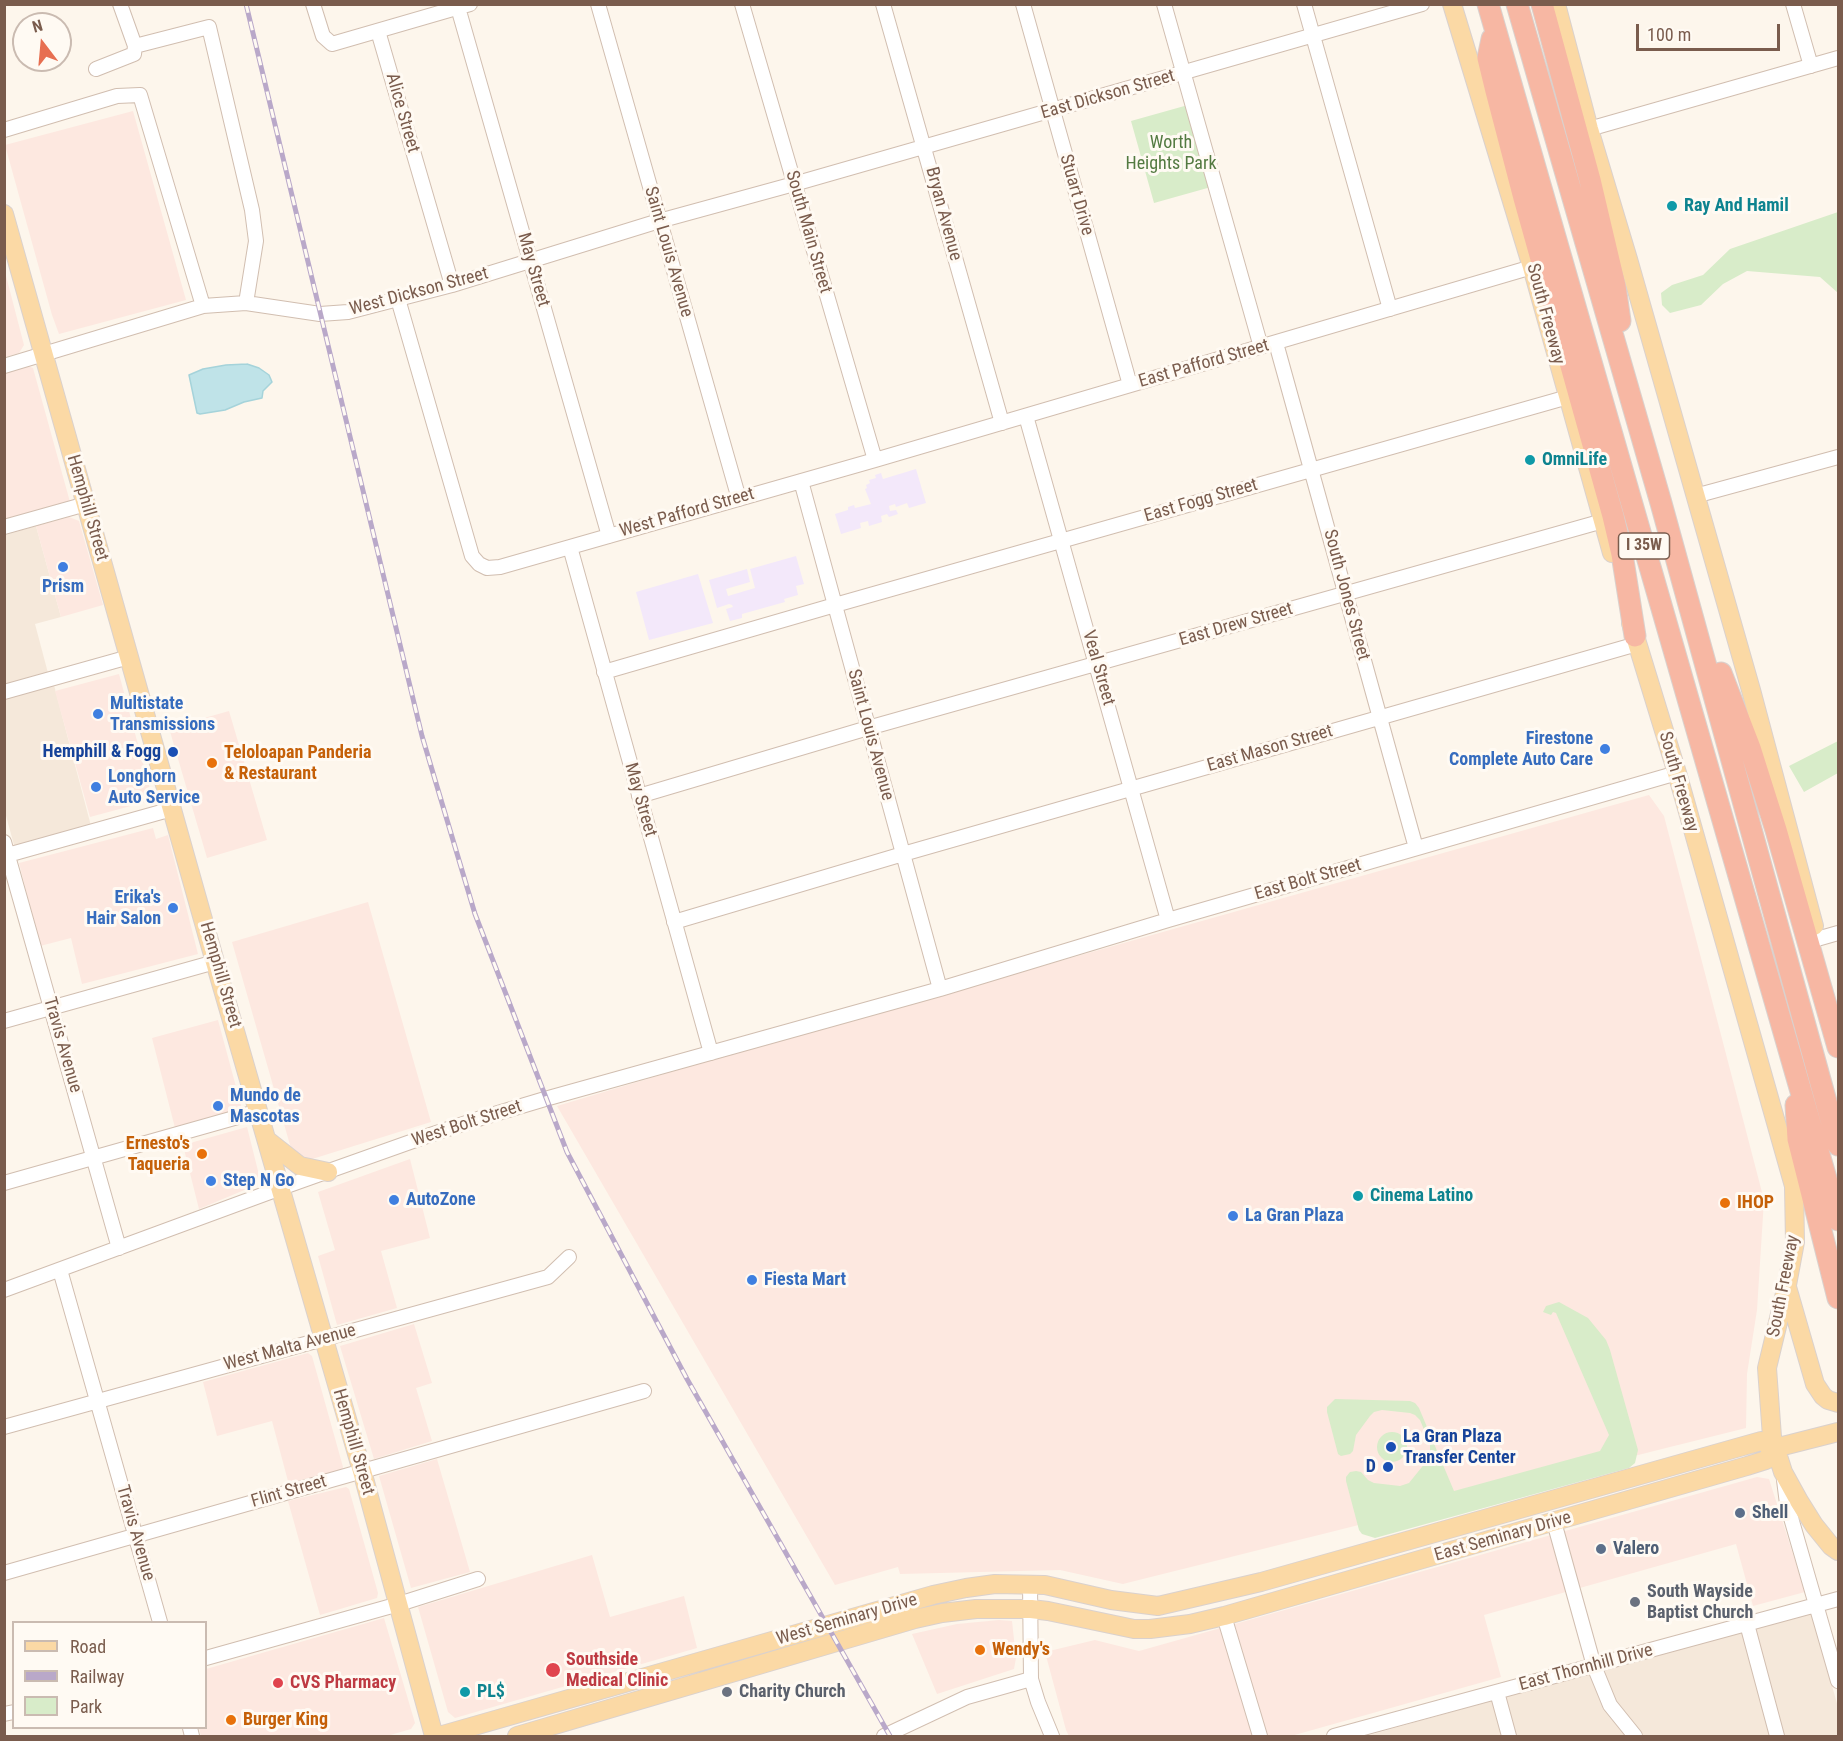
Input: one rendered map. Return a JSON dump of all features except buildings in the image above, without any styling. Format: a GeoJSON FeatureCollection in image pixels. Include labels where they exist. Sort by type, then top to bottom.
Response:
{"type":"FeatureCollection","features":[{"type":"Feature","properties":{"kind":"highway","name":"South Freeway"},"geometry":{"type":"LineString","coordinates":[[1488,4],[1839,1220]]}},
{"type":"Feature","properties":{"kind":"highway","name":"I 35W"},"geometry":{"type":"LineString","coordinates":[[1517,4],[1631,396],[1839,1145]]}},
{"type":"Feature","properties":{"kind":"highway"},"geometry":{"type":"LineString","coordinates":[[1542,4],[1590,180],[1615,286],[1631,396]]}},
{"type":"Feature","properties":{"kind":"highway"},"geometry":{"type":"LineString","coordinates":[[1494,27],[1488,58],[1493,80],[1618,535],[1636,640]]}},
{"type":"Feature","properties":{"kind":"highway"},"geometry":{"type":"LineString","coordinates":[[1674,550],[1750,748],[1839,1047]]}},
{"type":"Feature","properties":{"kind":"highway"},"geometry":{"type":"LineString","coordinates":[[1794,1065],[1798,1139],[1839,1298]]}},
{"type":"Feature","properties":{"kind":"main road","name":"South Freeway"},"geometry":{"type":"LineString","coordinates":[[1452,4],[1532,267],[1636,640],[1677,773],[1794,1186],[1795,1242],[1767,1368],[1770,1426],[1783,1472],[1814,1525],[1831,1546],[1839,1551]]}},
{"type":"Feature","properties":{"kind":"main road"},"geometry":{"type":"LineString","coordinates":[[1556,4],[1589,129],[1751,690],[1839,1014]]}},
{"type":"Feature","properties":{"kind":"main road","name":"Hemphill Street"},"geometry":{"type":"LineString","coordinates":[[4,214],[215,962],[362,1471],[434,1737]]}},
{"type":"Feature","properties":{"kind":"main road"},"geometry":{"type":"LineString","coordinates":[[267,1140],[300,1166],[328,1172]]}},
{"type":"Feature","properties":{"kind":"main road"},"geometry":{"type":"LineString","coordinates":[[1787,1286],[1815,1383],[1828,1400],[1839,1402]]}},
{"type":"Feature","properties":{"kind":"main road","name":"East Seminary Drive"},"geometry":{"type":"LineString","coordinates":[[1261,1582],[1761,1441],[1775,1448],[1839,1432]]}},
{"type":"Feature","properties":{"kind":"main road","name":"East Seminary Drive"},"geometry":{"type":"LineString","coordinates":[[1224,1616],[1767,1460],[1775,1448]]}},
{"type":"Feature","properties":{"kind":"main road"},"geometry":{"type":"LineString","coordinates":[[1586,1513],[1602,1500],[1639,1487],[1648,1480],[1651,1472]]}},
{"type":"Feature","properties":{"kind":"main road"},"geometry":{"type":"LineString","coordinates":[[1303,1593],[1348,1568],[1356,1554],[1371,1561],[1438,1555]]}},
{"type":"Feature","properties":{"kind":"main road"},"geometry":{"type":"LineString","coordinates":[[1224,1616],[1232,1599],[1261,1582]]}},
{"type":"Feature","properties":{"kind":"main road","name":"West Seminary Drive"},"geometry":{"type":"LineString","coordinates":[[439,1737],[944,1593],[995,1584],[1030,1583],[1111,1600],[1158,1606],[1261,1582]]}},
{"type":"Feature","properties":{"kind":"main road","name":"West Seminary Drive"},"geometry":{"type":"LineString","coordinates":[[517,1737],[915,1619],[942,1613],[976,1609],[1031,1609],[1134,1629],[1190,1624],[1224,1616]]}},
{"type":"Feature","properties":{"kind":"main road"},"geometry":{"type":"LineString","coordinates":[[628,1682],[628,1705]]}},
{"type":"Feature","properties":{"kind":"street"},"geometry":{"type":"LineString","coordinates":[[96,69],[134,54],[135,46],[120,4]]}},
{"type":"Feature","properties":{"kind":"street"},"geometry":{"type":"LineString","coordinates":[[313,4],[323,36],[332,44],[462,6]]}},
{"type":"Feature","properties":{"kind":"street","name":"Saint Louis Avenue"},"geometry":{"type":"LineString","coordinates":[[598,4],[739,499]]}},
{"type":"Feature","properties":{"kind":"street","name":"South Main Street"},"geometry":{"type":"LineString","coordinates":[[742,4],[875,460]]}},
{"type":"Feature","properties":{"kind":"street","name":"Bryan Avenue"},"geometry":{"type":"LineString","coordinates":[[882,4],[1002,423]]}},
{"type":"Feature","properties":{"kind":"street","name":"Stuart Drive"},"geometry":{"type":"LineString","coordinates":[[1023,4],[1130,385]]}},
{"type":"Feature","properties":{"kind":"street"},"geometry":{"type":"LineString","coordinates":[[1164,4],[1260,347]]}},
{"type":"Feature","properties":{"kind":"street"},"geometry":{"type":"LineString","coordinates":[[1304,4],[1390,309]]}},
{"type":"Feature","properties":{"kind":"street","name":"East Dickson Street"},"geometry":{"type":"LineString","coordinates":[[794,184],[1422,4]]}},
{"type":"Feature","properties":{"kind":"street"},"geometry":{"type":"LineString","coordinates":[[1793,4],[1811,66]]}},
{"type":"Feature","properties":{"kind":"street","name":"May Street"},"geometry":{"type":"LineString","coordinates":[[462,6],[609,536]]}},
{"type":"Feature","properties":{"kind":"street"},"geometry":{"type":"LineString","coordinates":[[135,46],[209,27],[252,210],[256,241],[246,303]]}},
{"type":"Feature","properties":{"kind":"street","name":"Alice Street"},"geometry":{"type":"LineString","coordinates":[[378,31],[453,285]]}},
{"type":"Feature","properties":{"kind":"street"},"geometry":{"type":"LineString","coordinates":[[1589,129],[1839,58]]}},
{"type":"Feature","properties":{"kind":"street"},"geometry":{"type":"LineString","coordinates":[[4,130],[117,96],[140,95],[203,306]]}},
{"type":"Feature","properties":{"kind":"street","name":"West Dickson Street"},"geometry":{"type":"LineString","coordinates":[[4,366],[203,306],[246,303],[320,314],[348,312],[453,285],[659,221],[794,184]]}},
{"type":"Feature","properties":{"kind":"street","name":"East Pafford Street"},"geometry":{"type":"LineString","coordinates":[[875,460],[1532,267]]}},
{"type":"Feature","properties":{"kind":"street","name":"West Pafford Street"},"geometry":{"type":"LineString","coordinates":[[398,299],[472,556],[479,564],[487,568],[500,567],[875,460]]}},
{"type":"Feature","properties":{"kind":"street","name":"South Jones Street"},"geometry":{"type":"LineString","coordinates":[[1276,342],[1416,849]]}},
{"type":"Feature","properties":{"kind":"street","name":"East Fogg Street"},"geometry":{"type":"LineString","coordinates":[[604,672],[1568,398]]}},
{"type":"Feature","properties":{"kind":"street","name":"Veal Street"},"geometry":{"type":"LineString","coordinates":[[1026,416],[1168,920]]}},
{"type":"Feature","properties":{"kind":"street"},"geometry":{"type":"LineString","coordinates":[[1695,496],[1839,457]]}},
{"type":"Feature","properties":{"kind":"street","name":"Saint Louis Avenue"},"geometry":{"type":"LineString","coordinates":[[801,481],[940,989]]}},
{"type":"Feature","properties":{"kind":"street"},"geometry":{"type":"LineString","coordinates":[[4,527],[86,504]]}},
{"type":"Feature","properties":{"kind":"street","name":"East Drew Street"},"geometry":{"type":"LineString","coordinates":[[639,796],[868,728],[1603,521]]}},
{"type":"Feature","properties":{"kind":"street","name":"May Street"},"geometry":{"type":"LineString","coordinates":[[570,547],[711,1053]]}},
{"type":"Feature","properties":{"kind":"street","name":"East Mason Street"},"geometry":{"type":"LineString","coordinates":[[674,922],[1380,717],[1636,640]]}},
{"type":"Feature","properties":{"kind":"street"},"geometry":{"type":"LineString","coordinates":[[4,692],[129,657]]}},
{"type":"Feature","properties":{"kind":"street","name":"East Bolt Street"},"geometry":{"type":"LineString","coordinates":[[940,989],[1168,920],[1677,773]]}},
{"type":"Feature","properties":{"kind":"street"},"geometry":{"type":"LineString","coordinates":[[6,851],[172,808]]}},
{"type":"Feature","properties":{"kind":"street","name":"Travis Avenue"},"geometry":{"type":"LineString","coordinates":[[6,851],[119,1248]]}},
{"type":"Feature","properties":{"kind":"street"},"geometry":{"type":"LineString","coordinates":[[1817,939],[1839,933]]}},
{"type":"Feature","properties":{"kind":"street"},"geometry":{"type":"LineString","coordinates":[[4,1021],[215,962]]}},
{"type":"Feature","properties":{"kind":"street","name":"West Bolt Street"},"geometry":{"type":"LineString","coordinates":[[4,1290],[281,1188],[478,1119],[940,989]]}},
{"type":"Feature","properties":{"kind":"street"},"geometry":{"type":"LineString","coordinates":[[4,1184],[259,1111]]}},
{"type":"Feature","properties":{"kind":"street","name":"West Malta Avenue"},"geometry":{"type":"LineString","coordinates":[[4,1427],[548,1277],[569,1257]]}},
{"type":"Feature","properties":{"kind":"street","name":"Travis Avenue"},"geometry":{"type":"LineString","coordinates":[[60,1270],[159,1621]]}},
{"type":"Feature","properties":{"kind":"street","name":"Flint Street"},"geometry":{"type":"LineString","coordinates":[[4,1573],[644,1391]]}},
{"type":"Feature","properties":{"kind":"street"},"geometry":{"type":"LineString","coordinates":[[1783,1472],[1787,1504],[1839,1681]]}},
{"type":"Feature","properties":{"kind":"street"},"geometry":{"type":"LineString","coordinates":[[1554,1522],[1594,1666],[1610,1705],[1635,1737]]}},
{"type":"Feature","properties":{"kind":"street"},"geometry":{"type":"LineString","coordinates":[[207,1658],[399,1604],[478,1579]]}},
{"type":"Feature","properties":{"kind":"street"},"geometry":{"type":"LineString","coordinates":[[1030,1583],[1031,1679],[1052,1737]]}},
{"type":"Feature","properties":{"kind":"street","name":"East Thornhill Drive"},"geometry":{"type":"LineString","coordinates":[[1334,1737],[1368,1732],[1497,1692],[1839,1599]]}},
{"type":"Feature","properties":{"kind":"street"},"geometry":{"type":"LineString","coordinates":[[1224,1616],[1260,1737]]}},
{"type":"Feature","properties":{"kind":"street"},"geometry":{"type":"LineString","coordinates":[[1747,1624],[1778,1737]]}},
{"type":"Feature","properties":{"kind":"street"},"geometry":{"type":"LineString","coordinates":[[884,1737],[967,1697],[1031,1679]]}},
{"type":"Feature","properties":{"kind":"street"},"geometry":{"type":"LineString","coordinates":[[1497,1692],[1509,1737]]}},
{"type":"Feature","properties":{"kind":"shaded area"},"geometry":{"type":"Polygon","coordinates":[[[133,111],[186,300],[59,334],[5,145],[133,111]]]}},
{"type":"Feature","properties":{"kind":"shaded area"},"geometry":{"type":"Polygon","coordinates":[[[5,272],[24,345],[19,353],[5,357],[5,272]]]}},
{"type":"Feature","properties":{"kind":"shaded area"},"geometry":{"type":"Polygon","coordinates":[[[26,365],[33,368],[70,502],[5,522],[5,371],[26,365]]]}},
{"type":"Feature","properties":{"kind":"shaded area"},"geometry":{"type":"Polygon","coordinates":[[[916,469],[926,503],[909,508],[907,503],[896,507],[895,504],[889,506],[890,511],[896,510],[898,514],[889,517],[887,514],[881,516],[882,522],[869,526],[868,521],[860,523],[861,528],[841,534],[835,514],[848,510],[848,507],[854,505],[855,508],[871,504],[865,489],[870,483],[869,480],[881,473],[883,479],[916,469]]]}},
{"type":"Feature","properties":{"kind":"shaded area"},"geometry":{"type":"Polygon","coordinates":[[[69,517],[79,521],[103,605],[61,617],[36,526],[69,517]]]}},
{"type":"Feature","properties":{"kind":"shaded area"},"geometry":{"type":"Polygon","coordinates":[[[36,526],[61,617],[35,624],[48,673],[5,686],[5,535],[36,526]]]}},
{"type":"Feature","properties":{"kind":"shaded area"},"geometry":{"type":"Polygon","coordinates":[[[796,556],[804,584],[796,586],[798,595],[784,599],[785,602],[742,614],[742,618],[730,621],[726,609],[733,607],[732,605],[717,608],[709,580],[747,569],[750,582],[726,589],[728,596],[755,588],[750,569],[796,556]]]}},
{"type":"Feature","properties":{"kind":"shaded area"},"geometry":{"type":"Polygon","coordinates":[[[698,574],[713,623],[649,640],[636,592],[698,574]]]}},
{"type":"Feature","properties":{"kind":"shaded area"},"geometry":{"type":"Polygon","coordinates":[[[119,674],[153,800],[90,817],[55,691],[119,674]]]}},
{"type":"Feature","properties":{"kind":"shaded area"},"geometry":{"type":"Polygon","coordinates":[[[54,685],[91,826],[18,847],[14,845],[5,812],[4,699],[54,685]]]}},
{"type":"Feature","properties":{"kind":"shaded area"},"geometry":{"type":"Polygon","coordinates":[[[229,711],[267,840],[207,858],[169,728],[229,711]]]}},
{"type":"Feature","properties":{"kind":"shaded area","name":"La Gran Plaza"},"geometry":{"type":"Polygon","coordinates":[[[1649,795],[1664,816],[1764,1200],[1757,1310],[1747,1374],[1746,1428],[1123,1584],[1060,1570],[900,1574],[898,1567],[835,1585],[557,1106],[751,1048],[1649,795]]]}},
{"type":"Feature","properties":{"kind":"shaded area"},"geometry":{"type":"Polygon","coordinates":[[[153,828],[156,839],[168,835],[198,954],[82,984],[71,938],[40,946],[19,863],[153,828]]]}},
{"type":"Feature","properties":{"kind":"shaded area"},"geometry":{"type":"Polygon","coordinates":[[[368,902],[431,1122],[309,1160],[292,1152],[232,942],[368,902]]]}},
{"type":"Feature","properties":{"kind":"shaded area"},"geometry":{"type":"Polygon","coordinates":[[[218,1020],[242,1109],[175,1128],[152,1038],[218,1020]]]}},
{"type":"Feature","properties":{"kind":"shaded area"},"geometry":{"type":"Polygon","coordinates":[[[247,1127],[261,1183],[199,1209],[183,1145],[247,1127]]]}},
{"type":"Feature","properties":{"kind":"shaded area"},"geometry":{"type":"Polygon","coordinates":[[[410,1159],[430,1238],[381,1251],[397,1308],[337,1325],[318,1256],[335,1250],[318,1192],[410,1159]]]}},
{"type":"Feature","properties":{"kind":"shaded area"},"geometry":{"type":"Polygon","coordinates":[[[414,1324],[432,1383],[416,1388],[432,1441],[374,1459],[340,1346],[414,1324]]]}},
{"type":"Feature","properties":{"kind":"shaded area"},"geometry":{"type":"Polygon","coordinates":[[[308,1353],[312,1356],[343,1467],[342,1470],[289,1485],[272,1421],[217,1436],[203,1382],[308,1353]]]}},
{"type":"Feature","properties":{"kind":"shaded area"},"geometry":{"type":"Polygon","coordinates":[[[437,1459],[470,1572],[411,1588],[379,1476],[437,1459]]]}},
{"type":"Feature","properties":{"kind":"shaded area"},"geometry":{"type":"Polygon","coordinates":[[[1757,1477],[1769,1479],[1805,1592],[1753,1606],[1736,1544],[1484,1615],[1501,1677],[1291,1736],[1069,1736],[1066,1730],[1045,1652],[1095,1640],[1139,1651],[1757,1477]]]}},
{"type":"Feature","properties":{"kind":"shaded area"},"geometry":{"type":"Polygon","coordinates":[[[346,1487],[349,1489],[378,1593],[377,1598],[320,1615],[288,1501],[346,1487]]]}},
{"type":"Feature","properties":{"kind":"shaded area"},"geometry":{"type":"Polygon","coordinates":[[[592,1555],[610,1617],[684,1596],[697,1648],[455,1718],[448,1712],[418,1607],[592,1555]]]}},
{"type":"Feature","properties":{"kind":"shaded area"},"geometry":{"type":"Polygon","coordinates":[[[1808,1612],[1812,1615],[1838,1707],[1838,1736],[1366,1736],[1808,1612]]]}},
{"type":"Feature","properties":{"kind":"shaded area"},"geometry":{"type":"Polygon","coordinates":[[[384,1618],[415,1723],[411,1729],[387,1736],[201,1736],[199,1729],[207,1729],[207,1669],[384,1618]]]}},
{"type":"Feature","properties":{"kind":"shaded area"},"geometry":{"type":"Polygon","coordinates":[[[1012,1621],[1016,1658],[1014,1669],[937,1694],[912,1634],[957,1624],[1012,1621]]]}},
{"type":"Feature","properties":{"kind":"green space","name":"Worth Heights Park"},"geometry":{"type":"Polygon","coordinates":[[[1188,105],[1211,187],[1154,203],[1131,121],[1188,105]]]}},
{"type":"Feature","properties":{"kind":"green space"},"geometry":{"type":"Polygon","coordinates":[[[1838,212],[1838,293],[1820,277],[1747,271],[1723,284],[1701,305],[1670,313],[1662,305],[1661,293],[1672,285],[1703,275],[1730,249],[1838,212]]]}},
{"type":"Feature","properties":{"kind":"green space"},"geometry":{"type":"Polygon","coordinates":[[[1838,741],[1838,773],[1804,792],[1789,766],[1838,741]]]}},
{"type":"Feature","properties":{"kind":"green space"},"geometry":{"type":"Polygon","coordinates":[[[1559,1302],[1588,1318],[1606,1340],[1638,1450],[1635,1463],[1629,1468],[1375,1538],[1362,1534],[1359,1530],[1346,1477],[1350,1472],[1356,1471],[1361,1472],[1374,1483],[1400,1486],[1409,1483],[1430,1457],[1430,1444],[1420,1420],[1415,1415],[1382,1410],[1374,1412],[1356,1435],[1353,1451],[1341,1456],[1338,1454],[1327,1412],[1327,1407],[1335,1399],[1415,1403],[1454,1491],[1600,1451],[1609,1435],[1556,1313],[1553,1312],[1551,1315],[1543,1312],[1546,1306],[1559,1302]]]}},
{"type":"Feature","properties":{"kind":"green space"},"geometry":{"type":"Polygon","coordinates":[[[1392,1432],[1403,1436],[1407,1447],[1403,1458],[1392,1462],[1381,1458],[1377,1447],[1381,1436],[1392,1432]]]}},
{"type":"Feature","properties":{"kind":"water"},"geometry":{"type":"Polygon","coordinates":[[[247,364],[269,375],[272,382],[263,391],[262,398],[225,410],[197,413],[189,375],[203,369],[247,364]]]}},
{"type":"Feature","properties":{"kind":"railway"},"geometry":{"type":"LineString","coordinates":[[246,4],[422,736],[475,914],[567,1152],[687,1379],[890,1736]]}},
{"type":"Feature","properties":{"kind":"place","name":"Ray And Hamil"},"geometry":{"type":"Point","coordinates":[1672,206]}},
{"type":"Feature","properties":{"kind":"place","name":"OmniLife"},"geometry":{"type":"Point","coordinates":[1530,460]}},
{"type":"Feature","properties":{"kind":"place","name":"Prism"},"geometry":{"type":"Point","coordinates":[63,567]}},
{"type":"Feature","properties":{"kind":"place","name":"Multistate Transmissions"},"geometry":{"type":"Point","coordinates":[98,714]}},
{"type":"Feature","properties":{"kind":"place","name":"Firestone Complete Auto Care"},"geometry":{"type":"Point","coordinates":[1605,749]}},
{"type":"Feature","properties":{"kind":"place","name":"Hemphill & Fogg"},"geometry":{"type":"Point","coordinates":[173,752]}},
{"type":"Feature","properties":{"kind":"place","name":"Teloloapan Panderia & Restaurant"},"geometry":{"type":"Point","coordinates":[212,763]}},
{"type":"Feature","properties":{"kind":"place","name":"Longhorn Auto Service"},"geometry":{"type":"Point","coordinates":[96,787]}},
{"type":"Feature","properties":{"kind":"place","name":"Erika's Hair Salon"},"geometry":{"type":"Point","coordinates":[173,908]}},
{"type":"Feature","properties":{"kind":"place","name":"Mundo de Mascotas"},"geometry":{"type":"Point","coordinates":[218,1106]}},
{"type":"Feature","properties":{"kind":"place","name":"Ernesto's Taqueria"},"geometry":{"type":"Point","coordinates":[202,1154]}},
{"type":"Feature","properties":{"kind":"place","name":"Step N Go"},"geometry":{"type":"Point","coordinates":[211,1181]}},
{"type":"Feature","properties":{"kind":"place","name":"Cinema Latino"},"geometry":{"type":"Point","coordinates":[1358,1196]}},
{"type":"Feature","properties":{"kind":"place","name":"AutoZone"},"geometry":{"type":"Point","coordinates":[394,1200]}},
{"type":"Feature","properties":{"kind":"place","name":"IHOP"},"geometry":{"type":"Point","coordinates":[1725,1203]}},
{"type":"Feature","properties":{"kind":"place","name":"La Gran Plaza"},"geometry":{"type":"Point","coordinates":[1233,1216]}},
{"type":"Feature","properties":{"kind":"place","name":"Fiesta Mart"},"geometry":{"type":"Point","coordinates":[752,1280]}},
{"type":"Feature","properties":{"kind":"place","name":"La Gran Plaza Transfer Center"},"geometry":{"type":"Point","coordinates":[1391,1447]}},
{"type":"Feature","properties":{"kind":"place","name":"D"},"geometry":{"type":"Point","coordinates":[1388,1467]}},
{"type":"Feature","properties":{"kind":"place","name":"Shell"},"geometry":{"type":"Point","coordinates":[1740,1513]}},
{"type":"Feature","properties":{"kind":"place","name":"Valero"},"geometry":{"type":"Point","coordinates":[1601,1549]}},
{"type":"Feature","properties":{"kind":"place","name":"South Wayside Baptist Church"},"geometry":{"type":"Point","coordinates":[1635,1602]}},
{"type":"Feature","properties":{"kind":"place","name":"Wendy's"},"geometry":{"type":"Point","coordinates":[980,1650]}},
{"type":"Feature","properties":{"kind":"place","name":"Southside Medical Clinic"},"geometry":{"type":"Point","coordinates":[553,1670]}},
{"type":"Feature","properties":{"kind":"place","name":"CVS Pharmacy"},"geometry":{"type":"Point","coordinates":[278,1683]}},
{"type":"Feature","properties":{"kind":"place","name":"PL$"},"geometry":{"type":"Point","coordinates":[465,1692]}},
{"type":"Feature","properties":{"kind":"place","name":"Charity Church"},"geometry":{"type":"Point","coordinates":[727,1692]}},
{"type":"Feature","properties":{"kind":"place","name":"Burger King"},"geometry":{"type":"Point","coordinates":[231,1720]}}]}
